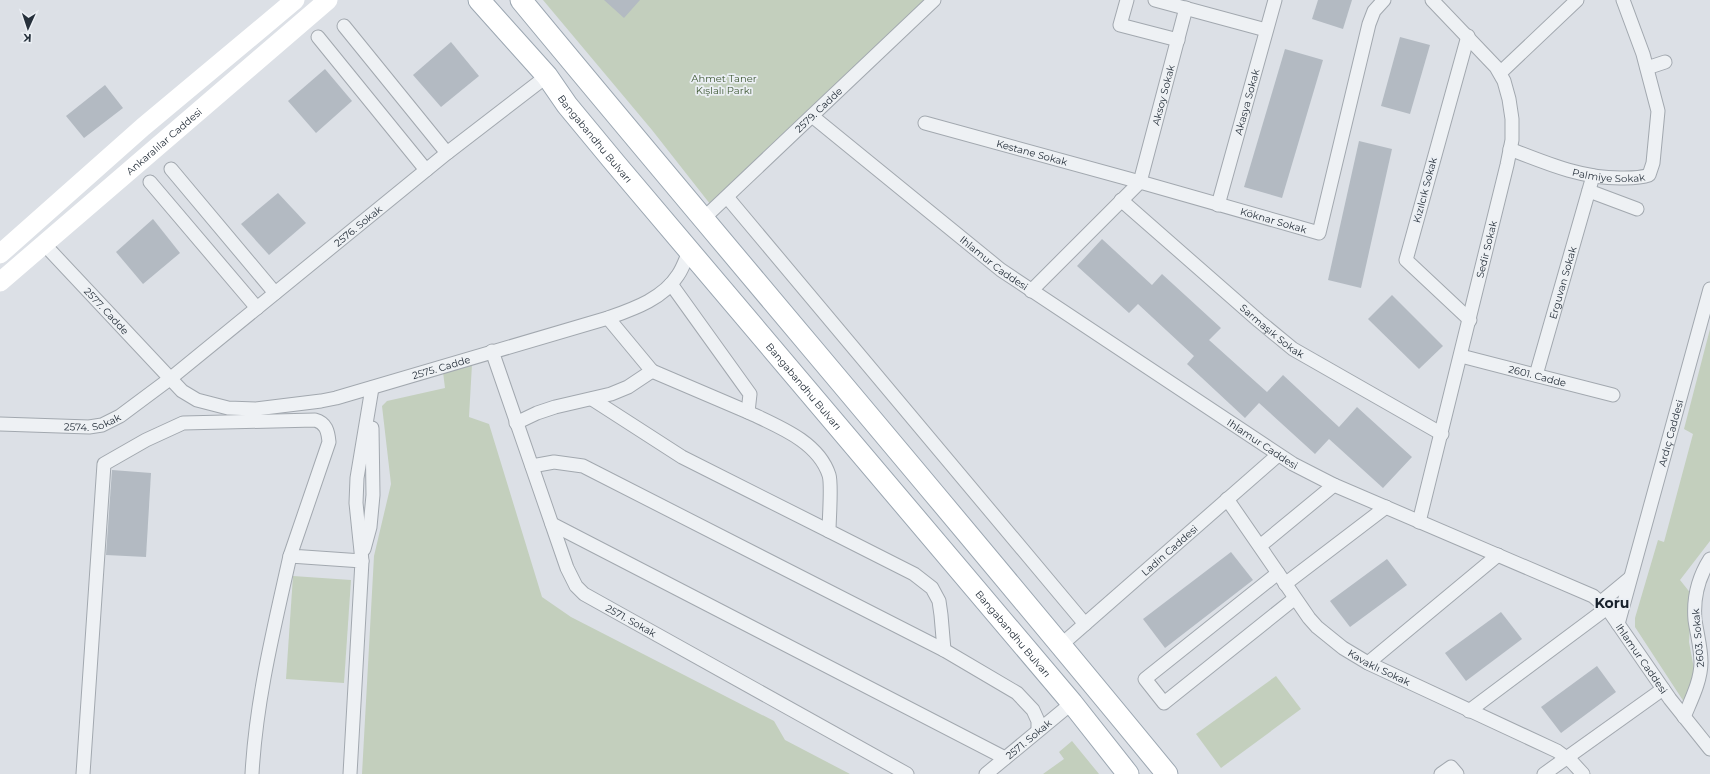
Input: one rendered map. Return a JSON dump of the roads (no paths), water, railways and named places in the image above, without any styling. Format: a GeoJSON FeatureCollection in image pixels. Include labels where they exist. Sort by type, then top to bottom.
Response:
{"type":"FeatureCollection","features":[{"type":"Feature","properties":{"kind":"main road"},"geometry":{"type":"LineString","coordinates":[[0,254],[143,126],[295,0]]}},
{"type":"Feature","properties":{"kind":"main road","name":"Ankaralılar Caddesi"},"geometry":{"type":"LineString","coordinates":[[0,282],[328,0]]}},
{"type":"Feature","properties":{"kind":"main road","name":"Bangabandhu Bulvarı"},"geometry":{"type":"LineString","coordinates":[[479,0],[547,76],[567,105],[615,163],[1072,703],[1128,774]]}},
{"type":"Feature","properties":{"kind":"main road"},"geometry":{"type":"LineString","coordinates":[[521,0],[1061,645],[1167,774]]}},
{"type":"Feature","properties":{"kind":"main road"},"geometry":{"type":"LineString","coordinates":[[690,250],[703,219]]}},
{"type":"Feature","properties":{"kind":"street","name":"2579. Cadde"},"geometry":{"type":"LineString","coordinates":[[703,219],[934,0]]}},
{"type":"Feature","properties":{"kind":"street"},"geometry":{"type":"LineString","coordinates":[[1127,0],[1120,25],[1178,40]]}},
{"type":"Feature","properties":{"kind":"street"},"geometry":{"type":"LineString","coordinates":[[1155,0],[1266,30]]}},
{"type":"Feature","properties":{"kind":"street","name":"Akasya Sokak"},"geometry":{"type":"LineString","coordinates":[[1218,205],[1275,0]]}},
{"type":"Feature","properties":{"kind":"street","name":"Köknar Sokak"},"geometry":{"type":"LineString","coordinates":[[1140,182],[1319,233],[1369,24],[1374,11],[1384,0]]}},
{"type":"Feature","properties":{"kind":"street","name":"Sedir Sokak"},"geometry":{"type":"LineString","coordinates":[[1419,522],[1470,320],[1510,149],[1512,129],[1507,90],[1500,73],[1468,36],[1432,0]]}},
{"type":"Feature","properties":{"kind":"street"},"geometry":{"type":"LineString","coordinates":[[1500,73],[1577,0]]}},
{"type":"Feature","properties":{"kind":"street","name":"Palmiye Sokak"},"geometry":{"type":"LineString","coordinates":[[1510,149],[1558,168],[1593,176],[1641,178],[1649,175],[1651,172],[1657,132],[1658,111],[1647,68],[1623,0]]}},
{"type":"Feature","properties":{"kind":"street","name":"Aksoy Sokak"},"geometry":{"type":"LineString","coordinates":[[1140,182],[1186,8]]}},
{"type":"Feature","properties":{"kind":"street"},"geometry":{"type":"LineString","coordinates":[[344,26],[447,153]]}},
{"type":"Feature","properties":{"kind":"street","name":"Kızılcık Sokak"},"geometry":{"type":"LineString","coordinates":[[1468,36],[1406,260],[1470,320]]}},
{"type":"Feature","properties":{"kind":"street"},"geometry":{"type":"LineString","coordinates":[[318,37],[426,170]]}},
{"type":"Feature","properties":{"kind":"street"},"geometry":{"type":"LineString","coordinates":[[1647,68],[1665,62]]}},
{"type":"Feature","properties":{"kind":"street","name":"2576. Sokak"},"geometry":{"type":"LineString","coordinates":[[171,378],[447,153],[547,76]]}},
{"type":"Feature","properties":{"kind":"street","name":"Ihlamur Caddesi"},"geometry":{"type":"LineString","coordinates":[[812,116],[986,258],[1031,290],[1278,455],[1334,485],[1593,596],[1604,605],[1663,690],[1710,749]]}},
{"type":"Feature","properties":{"kind":"street","name":"Kestane Sokak"},"geometry":{"type":"LineString","coordinates":[[925,123],[1140,182]]}},
{"type":"Feature","properties":{"kind":"street"},"geometry":{"type":"LineString","coordinates":[[171,169],[275,293]]}},
{"type":"Feature","properties":{"kind":"street","name":"Erguvan Sokak"},"geometry":{"type":"LineString","coordinates":[[1536,375],[1593,176]]}},
{"type":"Feature","properties":{"kind":"street"},"geometry":{"type":"LineString","coordinates":[[150,182],[257,308]]}},
{"type":"Feature","properties":{"kind":"street"},"geometry":{"type":"LineString","coordinates":[[1031,290],[1140,182]]}},
{"type":"Feature","properties":{"kind":"street"},"geometry":{"type":"LineString","coordinates":[[1589,191],[1637,209]]}},
{"type":"Feature","properties":{"kind":"street"},"geometry":{"type":"LineString","coordinates":[[726,197],[1085,624]]}},
{"type":"Feature","properties":{"kind":"street","name":"Sarmaşık Sokak"},"geometry":{"type":"LineString","coordinates":[[1121,200],[1293,349],[1442,434]]}},
{"type":"Feature","properties":{"kind":"street","name":"2577. Cadde"},"geometry":{"type":"LineString","coordinates":[[44,243],[171,378]]}},
{"type":"Feature","properties":{"kind":"street","name":"2575. Cadde"},"geometry":{"type":"LineString","coordinates":[[171,378],[182,391],[197,400],[228,408],[245,409],[321,401],[372,388],[492,351],[608,318],[651,299],[671,284],[679,275],[690,250]]}},
{"type":"Feature","properties":{"kind":"street"},"geometry":{"type":"LineString","coordinates":[[671,284],[750,394],[748,412]]}},
{"type":"Feature","properties":{"kind":"street","name":"Ardıç Caddesi"},"geometry":{"type":"LineString","coordinates":[[1618,624],[1710,289]]}},
{"type":"Feature","properties":{"kind":"street"},"geometry":{"type":"LineString","coordinates":[[608,318],[652,371],[748,412],[786,431],[812,450],[823,463],[830,476],[829,531]]}},
{"type":"Feature","properties":{"kind":"street","name":"2571. Sokak"},"geometry":{"type":"LineString","coordinates":[[492,351],[570,577],[584,594],[907,774]]}},
{"type":"Feature","properties":{"kind":"street","name":"2601. Cadde"},"geometry":{"type":"LineString","coordinates":[[1461,356],[1614,395]]}},
{"type":"Feature","properties":{"kind":"street"},"geometry":{"type":"LineString","coordinates":[[516,422],[555,407],[592,399],[628,387],[652,371]]}},
{"type":"Feature","properties":{"kind":"street","name":"2574. Sokak"},"geometry":{"type":"LineString","coordinates":[[0,424],[80,427],[102,425],[120,416],[171,378]]}},
{"type":"Feature","properties":{"kind":"street"},"geometry":{"type":"LineString","coordinates":[[350,774],[362,561],[370,527],[373,495],[372,388]]}},
{"type":"Feature","properties":{"kind":"street"},"geometry":{"type":"LineString","coordinates":[[592,399],[682,457],[914,574],[932,588],[939,601],[944,650]]}},
{"type":"Feature","properties":{"kind":"street"},"geometry":{"type":"LineString","coordinates":[[83,774],[104,464],[146,440],[182,423],[321,421],[325,425],[329,442],[290,556],[265,668],[254,738],[252,774]]}},
{"type":"Feature","properties":{"kind":"street","name":"Ladin Caddesi"},"geometry":{"type":"LineString","coordinates":[[1061,645],[1278,455]]}},
{"type":"Feature","properties":{"kind":"street"},"geometry":{"type":"LineString","coordinates":[[532,466],[554,462],[583,466],[944,650],[1017,693],[1033,710],[1038,721],[1038,730]]}},
{"type":"Feature","properties":{"kind":"street"},"geometry":{"type":"LineString","coordinates":[[1260,546],[1334,485]]}},
{"type":"Feature","properties":{"kind":"street","name":"Kavaklı Sokak"},"geometry":{"type":"LineString","coordinates":[[1227,499],[1260,546],[1294,599],[1317,627],[1343,648],[1368,663],[1557,751],[1567,757],[1582,774]]}},
{"type":"Feature","properties":{"kind":"street"},"geometry":{"type":"LineString","coordinates":[[1294,599],[1164,703],[1145,679],[1281,578],[1386,507]]}},
{"type":"Feature","properties":{"kind":"street"},"geometry":{"type":"LineString","coordinates":[[552,524],[1005,758]]}},
{"type":"Feature","properties":{"kind":"street"},"geometry":{"type":"LineString","coordinates":[[1368,663],[1498,555]]}},
{"type":"Feature","properties":{"kind":"street"},"geometry":{"type":"LineString","coordinates":[[290,556],[362,561]]}},
{"type":"Feature","properties":{"kind":"street","name":"2603. Sokak"},"geometry":{"type":"LineString","coordinates":[[1684,717],[1700,674],[1701,662],[1695,619],[1696,587],[1710,559]]}},
{"type":"Feature","properties":{"kind":"street"},"geometry":{"type":"LineString","coordinates":[[1469,711],[1604,605],[1630,578]]}},
{"type":"Feature","properties":{"kind":"street"},"geometry":{"type":"LineString","coordinates":[[1544,774],[1663,690]]}},
{"type":"Feature","properties":{"kind":"street","name":"2571. Sokak"},"geometry":{"type":"LineString","coordinates":[[986,774],[1072,703]]}},
{"type":"Feature","properties":{"kind":"street"},"geometry":{"type":"LineString","coordinates":[[1441,774],[1451,767],[1456,774]]}},
{"type":"Feature","properties":{"kind":"district","name":"Koru"},"geometry":{"type":"Point","coordinates":[1612,603]}},
{"type":"Feature","properties":{"kind":"park label","name":"Ahmet Taner Kışlalı Parkı"},"geometry":{"type":"Point","coordinates":[724,84]}}]}
